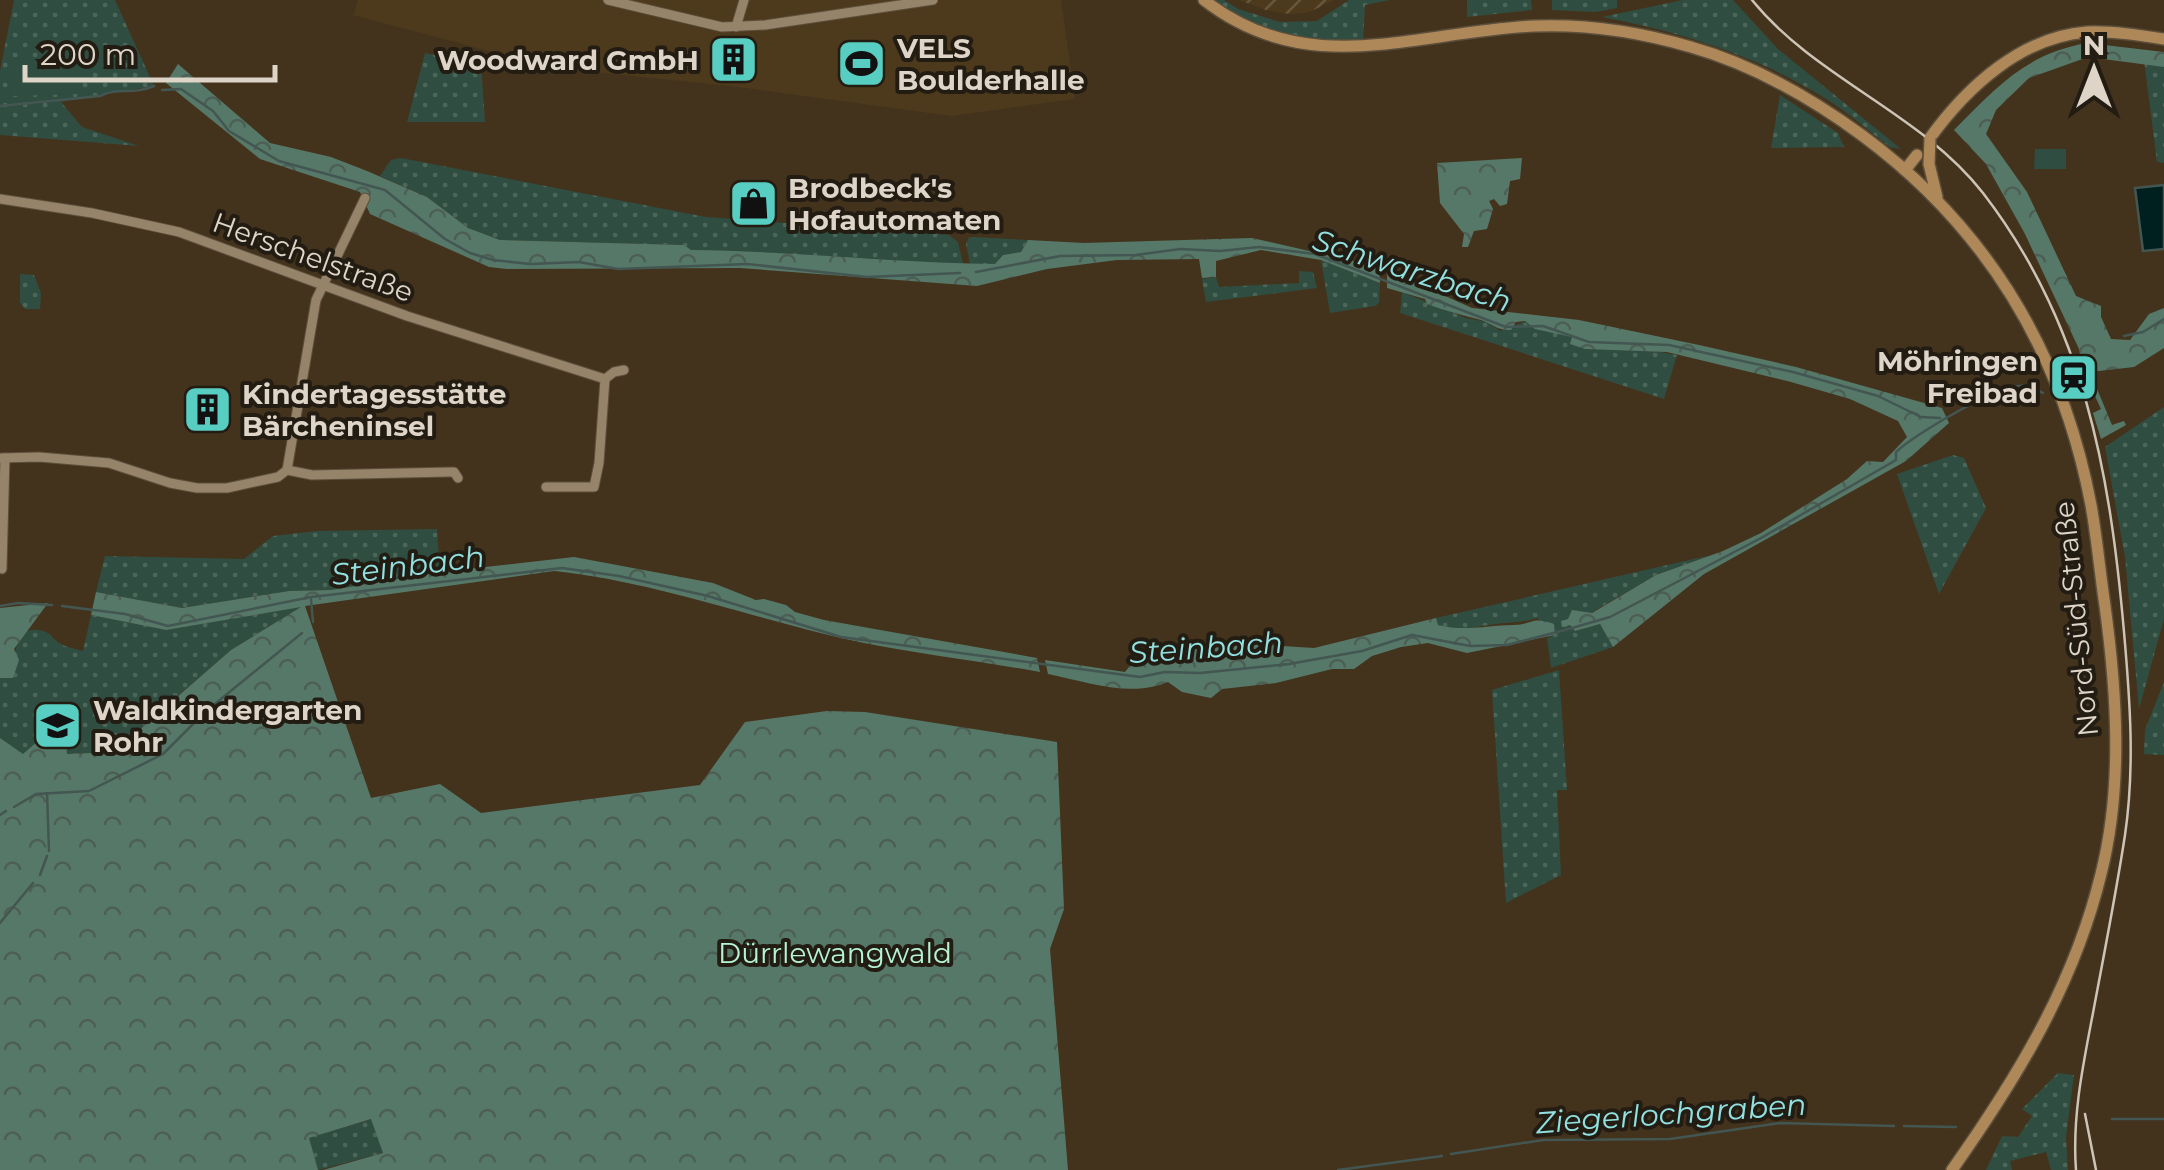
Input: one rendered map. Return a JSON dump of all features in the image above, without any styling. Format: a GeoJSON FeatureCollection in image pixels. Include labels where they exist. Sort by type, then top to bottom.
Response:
{"type":"FeatureCollection","features":[{"type":"Feature","properties":{"kind":"main road","name":"Nord-Süd-Straße"},"geometry":{"type":"LineString","coordinates":[[1204,0],[1238,23],[1279,40],[1320,47],[1374,46],[1508,28],[1568,26],[1660,39],[1730,60],[1816,104],[1906,170],[1980,246],[2018,303],[2066,411],[2091,505],[2115,710],[2115,764],[2108,841],[2080,942],[2028,1057],[1952,1170]]}},
{"type":"Feature","properties":{"kind":"main road"},"geometry":{"type":"LineString","coordinates":[[1906,170],[1931,135],[1987,77],[2011,59],[2049,40],[2097,32],[2164,39]]}},
{"type":"Feature","properties":{"kind":"main road"},"geometry":{"type":"LineString","coordinates":[[1931,135],[1929,164],[1938,202]]}},
{"type":"Feature","properties":{"kind":"main road"},"geometry":{"type":"LineString","coordinates":[[1870,142],[1891,168],[1938,202]]}},
{"type":"Feature","properties":{"kind":"street"},"geometry":{"type":"LineString","coordinates":[[608,0],[722,27],[933,0]]}},
{"type":"Feature","properties":{"kind":"street"},"geometry":{"type":"LineString","coordinates":[[736,26],[744,0]]}},
{"type":"Feature","properties":{"kind":"street"},"geometry":{"type":"LineString","coordinates":[[2,569],[3,458],[108,463],[170,484],[197,488],[227,488],[278,478],[287,470],[316,300],[365,198]]}},
{"type":"Feature","properties":{"kind":"street","name":"Herschelstraße"},"geometry":{"type":"LineString","coordinates":[[0,199],[179,232],[407,316],[605,379]]}},
{"type":"Feature","properties":{"kind":"street"},"geometry":{"type":"LineString","coordinates":[[546,487],[594,488],[605,379],[624,370]]}},
{"type":"Feature","properties":{"kind":"street"},"geometry":{"type":"LineString","coordinates":[[287,470],[312,475],[454,472],[458,478]]}},
{"type":"Feature","properties":{"kind":"shaded area"},"geometry":{"type":"Polygon","coordinates":[[[358,0],[1061,0],[1075,99],[951,116],[730,86],[574,70],[353,15],[358,0]]]}},
{"type":"Feature","properties":{"kind":"shaded area"},"geometry":{"type":"Polygon","coordinates":[[[1239,0],[1335,0],[1307,13],[1289,14],[1239,0]]]}},
{"type":"Feature","properties":{"kind":"green space"},"geometry":{"type":"Polygon","coordinates":[[[14,0],[115,0],[154,86],[61,102],[82,127],[139,146],[0,135],[0,71],[14,0]]]}},
{"type":"Feature","properties":{"kind":"green space"},"geometry":{"type":"Polygon","coordinates":[[[1209,0],[1224,0],[1238,9],[1280,22],[1317,21],[1349,0],[1390,0],[1365,5],[1363,42],[1319,41],[1282,34],[1209,0]]]}},
{"type":"Feature","properties":{"kind":"green space"},"geometry":{"type":"Polygon","coordinates":[[[1467,0],[1531,0],[1532,10],[1467,17],[1467,0]]]}},
{"type":"Feature","properties":{"kind":"green space"},"geometry":{"type":"Polygon","coordinates":[[[1552,0],[1617,0],[1617,8],[1596,12],[1552,10],[1552,0]]]}},
{"type":"Feature","properties":{"kind":"green space"},"geometry":{"type":"Polygon","coordinates":[[[1683,0],[1733,0],[1778,49],[1901,149],[1890,147],[1802,84],[1747,58],[1690,38],[1602,17],[1683,0]]]}},
{"type":"Feature","properties":{"kind":"green space"},"geometry":{"type":"Polygon","coordinates":[[[2087,43],[2164,52],[2164,67],[2088,57],[2029,78],[1996,110],[1986,134],[2027,192],[2076,296],[2101,306],[2101,317],[2111,339],[2130,340],[2149,314],[2164,308],[2164,348],[2134,367],[2090,372],[2112,425],[2124,421],[2126,425],[2101,439],[2093,413],[2101,409],[2082,368],[2079,349],[2025,234],[1986,164],[1954,130],[2013,74],[2046,55],[2087,43]]]}},
{"type":"Feature","properties":{"kind":"green space"},"geometry":{"type":"Polygon","coordinates":[[[425,53],[461,61],[461,65],[481,64],[485,122],[407,122],[425,53]]]}},
{"type":"Feature","properties":{"kind":"green space"},"geometry":{"type":"Polygon","coordinates":[[[77,57],[78,94],[9,96],[8,59],[77,57]]]}},
{"type":"Feature","properties":{"kind":"green space"},"geometry":{"type":"Polygon","coordinates":[[[2144,60],[2164,63],[2164,163],[2157,162],[2144,60]]]}},
{"type":"Feature","properties":{"kind":"green space"},"geometry":{"type":"Polygon","coordinates":[[[178,64],[270,143],[331,157],[367,171],[427,197],[468,228],[500,240],[684,245],[691,250],[995,264],[1003,255],[1021,252],[1028,240],[1084,243],[1252,238],[1379,267],[1380,283],[1321,260],[1261,250],[1216,261],[1216,277],[1202,278],[1199,259],[1117,260],[1047,269],[977,286],[740,268],[489,267],[370,214],[360,192],[260,159],[166,83],[178,64]]]}},
{"type":"Feature","properties":{"kind":"green space"},"geometry":{"type":"Polygon","coordinates":[[[1780,95],[1838,133],[1844,147],[1771,148],[1780,95]]]}},
{"type":"Feature","properties":{"kind":"green space"},"geometry":{"type":"Polygon","coordinates":[[[2035,149],[2066,149],[2066,169],[2034,169],[2035,149]]]}},
{"type":"Feature","properties":{"kind":"green space"},"geometry":{"type":"Polygon","coordinates":[[[401,158],[706,217],[949,235],[958,242],[963,264],[690,250],[684,245],[500,240],[468,228],[427,197],[380,176],[391,160],[401,158]]]}},
{"type":"Feature","properties":{"kind":"green space"},"geometry":{"type":"Polygon","coordinates":[[[1522,158],[1520,179],[1510,181],[1507,204],[1500,206],[1494,199],[1489,201],[1493,209],[1487,229],[1474,231],[1468,247],[1462,247],[1464,234],[1440,203],[1437,163],[1522,158]]]}},
{"type":"Feature","properties":{"kind":"green space"},"geometry":{"type":"Polygon","coordinates":[[[969,237],[1028,240],[1021,252],[1003,255],[996,264],[970,264],[966,244],[969,237]]]}},
{"type":"Feature","properties":{"kind":"green space"},"geometry":{"type":"Polygon","coordinates":[[[1321,260],[1380,283],[1379,303],[1330,313],[1321,260]]]}},
{"type":"Feature","properties":{"kind":"green space"},"geometry":{"type":"Polygon","coordinates":[[[1387,270],[1472,308],[1579,320],[1796,367],[1942,408],[1949,423],[1906,461],[1704,574],[1613,647],[1600,624],[1575,631],[1570,625],[1562,627],[1561,621],[1568,619],[1572,610],[1592,613],[1656,575],[1761,533],[1847,479],[1867,461],[1883,462],[1907,437],[1898,421],[1850,399],[1667,352],[1585,349],[1570,344],[1572,337],[1535,329],[1525,321],[1516,322],[1511,330],[1503,329],[1387,288],[1387,270]]]}},
{"type":"Feature","properties":{"kind":"green space"},"geometry":{"type":"Polygon","coordinates":[[[1299,271],[1313,272],[1317,288],[1206,302],[1202,279],[1216,277],[1219,287],[1299,283],[1299,271]]]}},
{"type":"Feature","properties":{"kind":"green space"},"geometry":{"type":"Polygon","coordinates":[[[20,274],[34,275],[41,293],[40,309],[25,309],[20,303],[20,274]]]}},
{"type":"Feature","properties":{"kind":"green space"},"geometry":{"type":"Polygon","coordinates":[[[1402,292],[1466,318],[1487,322],[1500,331],[1526,321],[1572,337],[1677,355],[1664,399],[1400,313],[1402,292]]]}},
{"type":"Feature","properties":{"kind":"green space"},"geometry":{"type":"Polygon","coordinates":[[[2164,407],[2164,619],[2139,709],[2125,557],[2105,447],[2164,407]]]}},
{"type":"Feature","properties":{"kind":"green space"},"geometry":{"type":"Polygon","coordinates":[[[1953,455],[1964,458],[1986,508],[1939,594],[1897,474],[1953,455]]]}},
{"type":"Feature","properties":{"kind":"green space"},"geometry":{"type":"Polygon","coordinates":[[[437,529],[440,572],[182,608],[96,592],[105,556],[244,559],[273,536],[317,531],[437,529]]]}},
{"type":"Feature","properties":{"kind":"green space"},"geometry":{"type":"Polygon","coordinates":[[[1711,555],[1656,575],[1570,625],[1575,631],[1600,624],[1613,647],[1551,668],[1547,638],[1555,635],[1537,618],[1462,629],[1438,625],[1436,618],[1711,555]]]}},
{"type":"Feature","properties":{"kind":"green space","name":"Dürrlewangwald"},"geometry":{"type":"Polygon","coordinates":[[[574,557],[713,583],[824,620],[1037,658],[1040,672],[859,642],[669,592],[554,571],[305,606],[371,798],[440,784],[481,813],[700,785],[745,722],[827,711],[865,712],[1057,742],[1064,909],[1050,949],[1068,1170],[323,1170],[383,1153],[371,1119],[309,1138],[318,1170],[0,1170],[0,738],[23,754],[38,741],[43,744],[51,730],[66,742],[67,754],[114,752],[231,650],[301,607],[166,630],[91,615],[96,592],[182,608],[289,591],[331,590],[440,572],[574,557]]]}},
{"type":"Feature","properties":{"kind":"green space"},"geometry":{"type":"Polygon","coordinates":[[[48,603],[14,649],[19,660],[13,678],[0,678],[0,608],[48,603]]]}},
{"type":"Feature","properties":{"kind":"green space"},"geometry":{"type":"Polygon","coordinates":[[[303,606],[231,650],[113,752],[66,754],[61,712],[23,755],[0,738],[0,678],[13,677],[18,643],[27,631],[46,632],[62,644],[83,651],[91,615],[166,630],[303,606]]]}},
{"type":"Feature","properties":{"kind":"green space"},"geometry":{"type":"Polygon","coordinates":[[[1436,618],[1438,625],[1458,628],[1541,621],[1554,624],[1555,635],[1467,653],[1428,643],[1401,647],[1372,656],[1354,669],[1332,669],[1276,683],[1222,689],[1211,698],[1182,692],[1168,682],[1123,689],[1048,674],[1045,660],[1125,672],[1136,658],[1164,657],[1183,640],[1314,648],[1436,618]]]}},
{"type":"Feature","properties":{"kind":"green space"},"geometry":{"type":"Polygon","coordinates":[[[1559,670],[1567,790],[1557,790],[1561,875],[1506,903],[1492,690],[1559,670]]]}},
{"type":"Feature","properties":{"kind":"green space"},"geometry":{"type":"Polygon","coordinates":[[[2164,682],[2164,755],[2144,754],[2145,730],[2164,682]]]}},
{"type":"Feature","properties":{"kind":"green space"},"geometry":{"type":"Polygon","coordinates":[[[2058,1073],[2074,1075],[2066,1137],[2068,1170],[2051,1170],[2046,1152],[2010,1161],[2012,1170],[1986,1170],[2002,1136],[2018,1137],[2032,1116],[2022,1109],[2058,1073]]]}},
{"type":"Feature","properties":{"kind":"green space"},"geometry":{"type":"Polygon","coordinates":[[[372,1119],[383,1153],[318,1170],[308,1138],[372,1119]]]}},
{"type":"Feature","properties":{"kind":"water"},"geometry":{"type":"Polygon","coordinates":[[[2164,185],[2164,249],[2143,251],[2135,188],[2164,185]]]}},
{"type":"Feature","properties":{"kind":"waterway","name":"Schwarzbach"},"geometry":{"type":"LineString","coordinates":[[0,106],[154,86]]}},
{"type":"Feature","properties":{"kind":"waterway","name":"Schwarzbach"},"geometry":{"type":"LineString","coordinates":[[162,90],[181,89],[213,111],[229,131],[279,161],[385,190],[445,239],[493,260],[530,264],[579,262],[618,269],[747,264],[867,277],[960,273]]}},
{"type":"Feature","properties":{"kind":"waterway","name":"Schwarzbach"},"geometry":{"type":"LineString","coordinates":[[976,272],[1060,256],[1136,255],[1180,249],[1220,251],[1259,247],[1315,254],[1506,327],[1543,326],[1589,342],[1669,345],[1793,372],[1878,396],[1921,417],[1940,418]]}},
{"type":"Feature","properties":{"kind":"waterway","name":"Steinbach"},"geometry":{"type":"LineString","coordinates":[[2124,336],[2143,332],[2164,319]]}},
{"type":"Feature","properties":{"kind":"waterway","name":"Steinbach"},"geometry":{"type":"LineString","coordinates":[[62,606],[125,614],[168,626],[311,597],[562,568],[708,596],[841,637],[1140,677],[1289,664],[1362,651],[1412,635],[1470,646],[1507,645],[1610,617],[1761,538],[1896,460],[1896,452],[1906,444],[2000,391],[2029,386],[2043,393]]}},
{"type":"Feature","properties":{"kind":"waterway","name":"Steinbach"},"geometry":{"type":"LineString","coordinates":[[311,599],[313,622]]}},
{"type":"Feature","properties":{"kind":"waterway","name":"Steinbach"},"geometry":{"type":"LineString","coordinates":[[0,606],[52,605]]}},
{"type":"Feature","properties":{"kind":"waterway","name":"Steinbach"},"geometry":{"type":"LineString","coordinates":[[14,807],[36,794],[89,791],[163,754],[205,712],[302,633]]}},
{"type":"Feature","properties":{"kind":"waterway"},"geometry":{"type":"LineString","coordinates":[[47,793],[49,851]]}},
{"type":"Feature","properties":{"kind":"waterway","name":"Steinbach"},"geometry":{"type":"LineString","coordinates":[[0,815],[6,811]]}},
{"type":"Feature","properties":{"kind":"waterway"},"geometry":{"type":"LineString","coordinates":[[40,875],[47,856]]}},
{"type":"Feature","properties":{"kind":"waterway"},"geometry":{"type":"LineString","coordinates":[[0,923],[33,883]]}},
{"type":"Feature","properties":{"kind":"waterway"},"geometry":{"type":"LineString","coordinates":[[2112,1119],[2164,1119]]}},
{"type":"Feature","properties":{"kind":"waterway","name":"Ziegerlochgraben"},"geometry":{"type":"LineString","coordinates":[[1451,1154],[1543,1140],[1670,1139],[1780,1123],[1894,1126]]}},
{"type":"Feature","properties":{"kind":"waterway","name":"Ziegerlochgraben"},"geometry":{"type":"LineString","coordinates":[[1904,1126],[1956,1127]]}},
{"type":"Feature","properties":{"kind":"waterway","name":"Ziegerlochgraben"},"geometry":{"type":"LineString","coordinates":[[1338,1170],[1442,1156]]}},
{"type":"Feature","properties":{"kind":"tram line"},"geometry":{"type":"LineString","coordinates":[[1752,0],[1806,52],[1929,140],[1983,193],[2046,294],[2086,402],[2100,457],[2118,573],[2131,759],[2125,835],[2079,1091],[2076,1170]]}},
{"type":"Feature","properties":{"kind":"tram line"},"geometry":{"type":"LineString","coordinates":[[2085,1114],[2096,1170]]}},
{"type":"Feature","properties":{"kind":"place","name":"Woodward GmbH"},"geometry":{"type":"Point","coordinates":[734,60]}},
{"type":"Feature","properties":{"kind":"place","name":"VELS Boulderhalle"},"geometry":{"type":"Point","coordinates":[862,64]}},
{"type":"Feature","properties":{"kind":"place","name":"Brodbeck's Hofautomaten"},"geometry":{"type":"Point","coordinates":[753,204]}},
{"type":"Feature","properties":{"kind":"place","name":"Möhringen Freibad"},"geometry":{"type":"Point","coordinates":[2073,377]}},
{"type":"Feature","properties":{"kind":"place","name":"Kindertagesstätte Bärcheninsel"},"geometry":{"type":"Point","coordinates":[207,410]}},
{"type":"Feature","properties":{"kind":"place","name":"Waldkindergarten Rohr"},"geometry":{"type":"Point","coordinates":[58,726]}}]}
